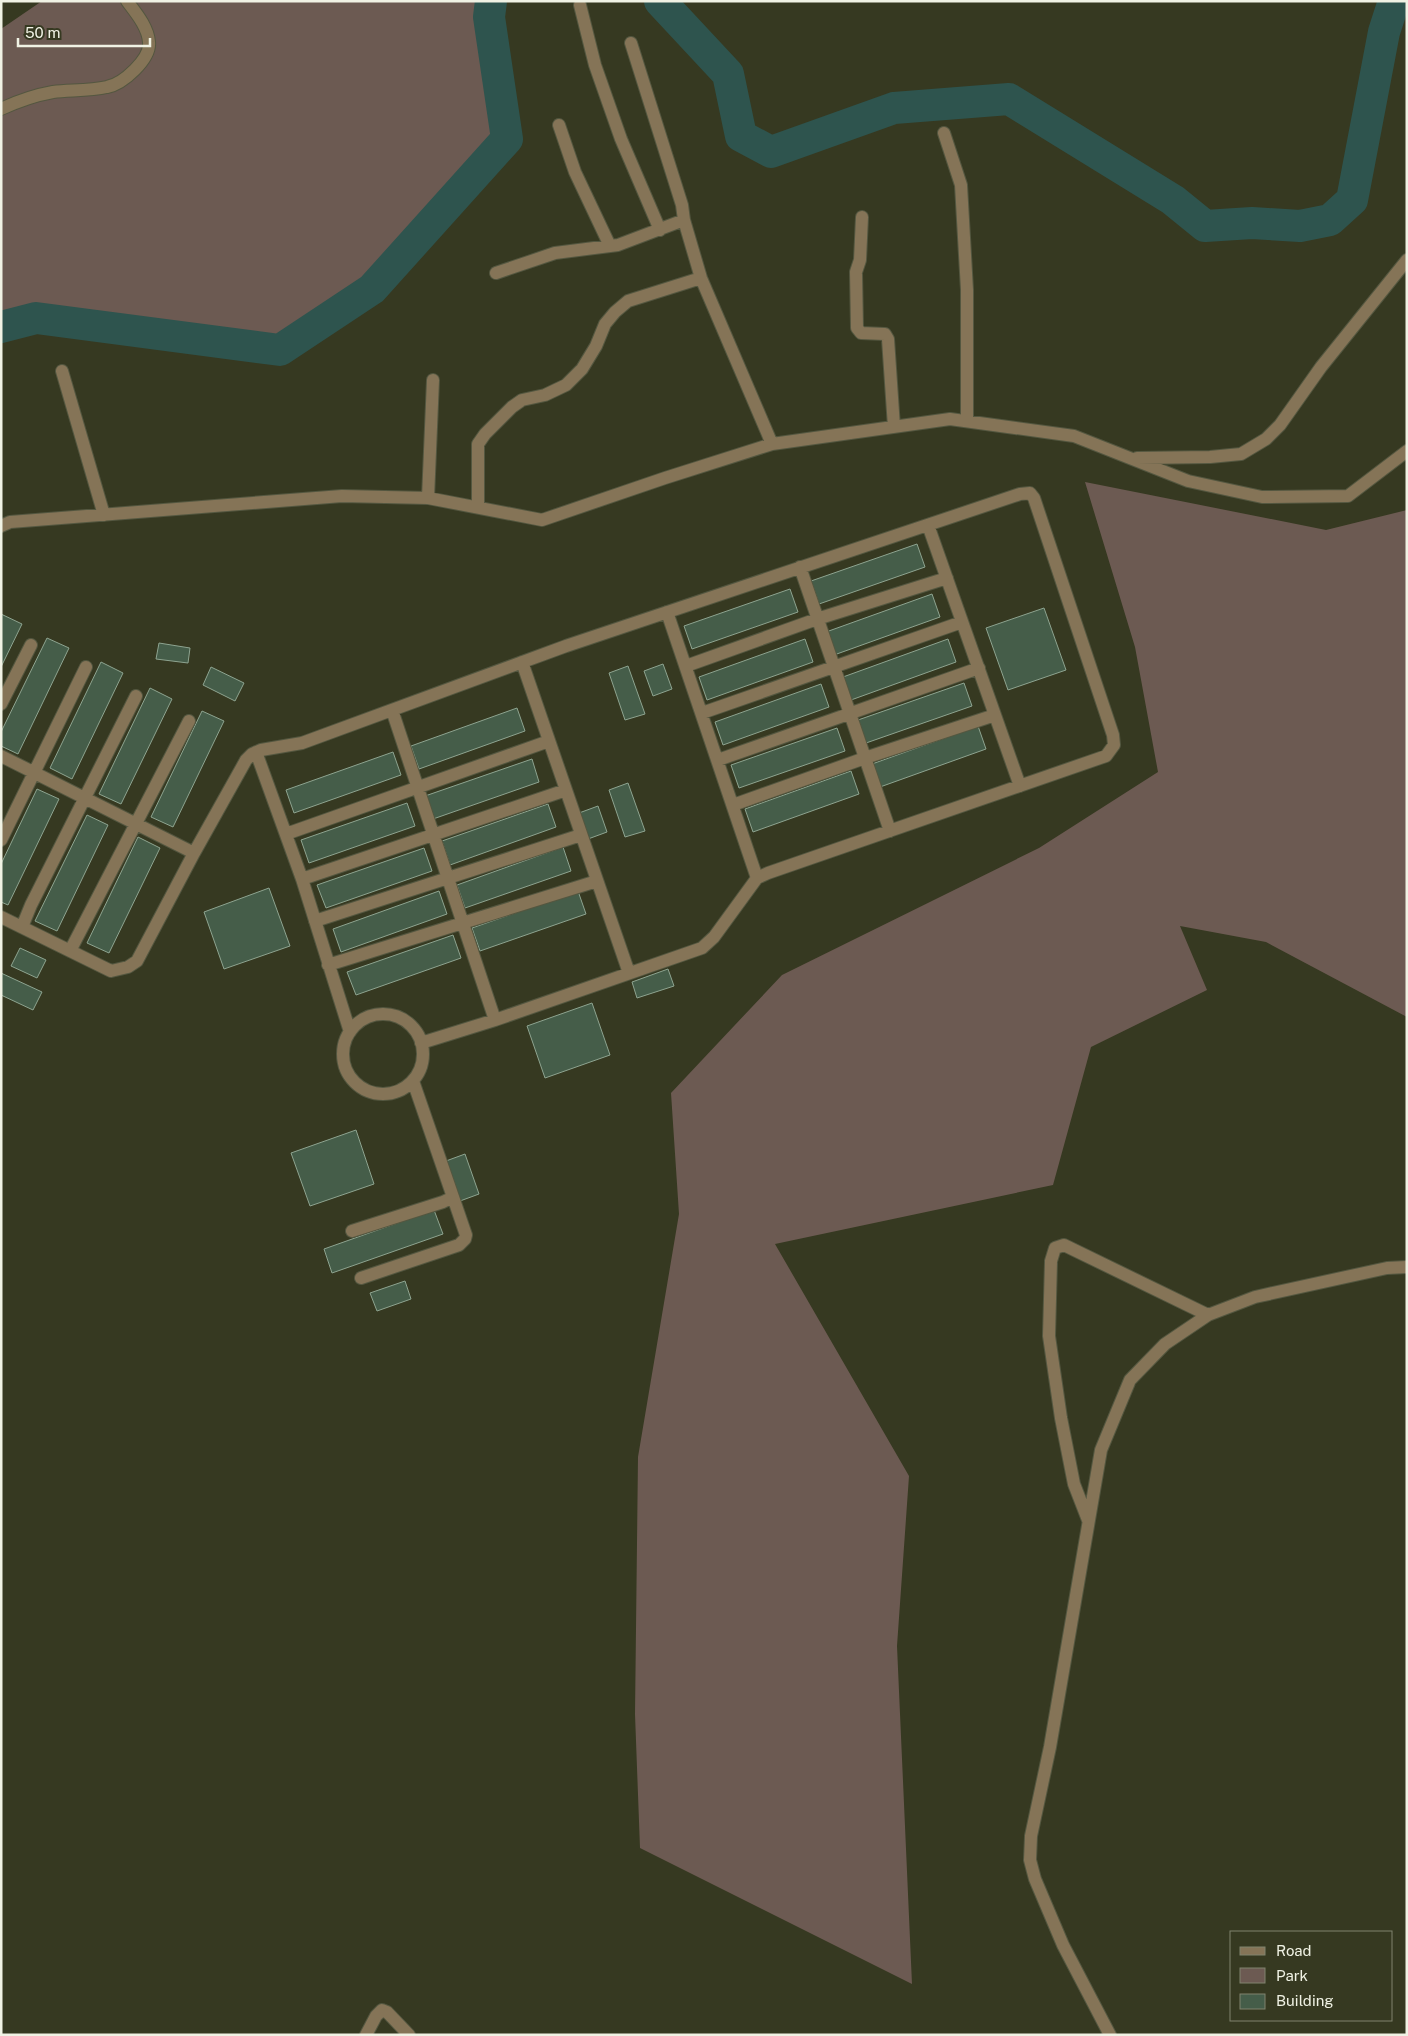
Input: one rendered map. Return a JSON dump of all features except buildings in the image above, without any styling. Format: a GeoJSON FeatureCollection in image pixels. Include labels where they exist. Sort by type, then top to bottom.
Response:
{"type":"FeatureCollection","features":[{"type":"Feature","properties":{"kind":"street"},"geometry":{"type":"LineString","coordinates":[[1,109],[11,104],[51,92],[108,87],[132,73],[145,57],[150,43],[146,31],[127,1]]}},
{"type":"Feature","properties":{"kind":"street"},"geometry":{"type":"LineString","coordinates":[[580,5],[595,65],[621,139],[660,230]]}},
{"type":"Feature","properties":{"kind":"street"},"geometry":{"type":"LineString","coordinates":[[630,43],[682,205],[684,220],[701,278],[772,444]]}},
{"type":"Feature","properties":{"kind":"street"},"geometry":{"type":"LineString","coordinates":[[559,125],[575,172],[610,246]]}},
{"type":"Feature","properties":{"kind":"street"},"geometry":{"type":"LineString","coordinates":[[944,133],[961,185],[967,290],[967,421]]}},
{"type":"Feature","properties":{"kind":"street"},"geometry":{"type":"LineString","coordinates":[[862,217],[860,260],[856,272],[857,328],[860,333],[885,334],[888,339],[894,427]]}},
{"type":"Feature","properties":{"kind":"street"},"geometry":{"type":"LineString","coordinates":[[496,274],[555,253],[610,246],[684,220]]}},
{"type":"Feature","properties":{"kind":"street"},"geometry":{"type":"LineString","coordinates":[[1129,458],[1210,457],[1241,454],[1261,443],[1280,426],[1321,368],[1407,260]]}},
{"type":"Feature","properties":{"kind":"street"},"geometry":{"type":"LineString","coordinates":[[478,507],[478,444],[512,407],[522,400],[545,395],[566,385],[582,369],[596,346],[605,324],[614,312],[628,301],[701,278]]}},
{"type":"Feature","properties":{"kind":"street"},"geometry":{"type":"LineString","coordinates":[[62,371],[104,515]]}},
{"type":"Feature","properties":{"kind":"street"},"geometry":{"type":"LineString","coordinates":[[428,498],[432,380]]}},
{"type":"Feature","properties":{"kind":"street"},"geometry":{"type":"LineString","coordinates":[[1,526],[10,522],[342,496],[428,498],[542,520],[772,444],[950,419],[1074,436],[1188,481],[1262,497],[1348,496],[1407,451]]}},
{"type":"Feature","properties":{"kind":"street"},"geometry":{"type":"LineString","coordinates":[[1,917],[111,971],[128,968],[137,962],[194,853],[246,760],[256,752],[302,743],[522,662],[667,612],[928,524],[1020,494],[1030,493],[1034,498],[1114,735],[1114,745],[1106,756],[757,878],[708,944],[702,948],[495,1020],[421,1043]]}},
{"type":"Feature","properties":{"kind":"street"},"geometry":{"type":"LineString","coordinates":[[928,524],[1020,786]]}},
{"type":"Feature","properties":{"kind":"street"},"geometry":{"type":"LineString","coordinates":[[800,567],[890,831]]}},
{"type":"Feature","properties":{"kind":"street"},"geometry":{"type":"LineString","coordinates":[[686,666],[817,619],[947,578]]}},
{"type":"Feature","properties":{"kind":"street"},"geometry":{"type":"LineString","coordinates":[[667,612],[757,878]]}},
{"type":"Feature","properties":{"kind":"street"},"geometry":{"type":"LineString","coordinates":[[702,713],[962,622]]}},
{"type":"Feature","properties":{"kind":"street"},"geometry":{"type":"LineString","coordinates":[[1,704],[31,645]]}},
{"type":"Feature","properties":{"kind":"street"},"geometry":{"type":"LineString","coordinates":[[522,662],[629,973]]}},
{"type":"Feature","properties":{"kind":"street"},"geometry":{"type":"LineString","coordinates":[[1,840],[36,773],[86,667]]}},
{"type":"Feature","properties":{"kind":"street"},"geometry":{"type":"LineString","coordinates":[[718,760],[979,668]]}},
{"type":"Feature","properties":{"kind":"street"},"geometry":{"type":"LineString","coordinates":[[22,927],[31,905],[136,696]]}},
{"type":"Feature","properties":{"kind":"street"},"geometry":{"type":"LineString","coordinates":[[392,710],[495,1020]]}},
{"type":"Feature","properties":{"kind":"street"},"geometry":{"type":"LineString","coordinates":[[733,805],[865,758],[995,715]]}},
{"type":"Feature","properties":{"kind":"street"},"geometry":{"type":"LineString","coordinates":[[70,951],[189,721]]}},
{"type":"Feature","properties":{"kind":"street"},"geometry":{"type":"LineString","coordinates":[[286,834],[549,741]]}},
{"type":"Feature","properties":{"kind":"street"},"geometry":{"type":"LineString","coordinates":[[256,752],[302,879],[350,1032]]}},
{"type":"Feature","properties":{"kind":"street"},"geometry":{"type":"LineString","coordinates":[[1,756],[194,853]]}},
{"type":"Feature","properties":{"kind":"street"},"geometry":{"type":"LineString","coordinates":[[302,879],[433,833],[566,790]]}},
{"type":"Feature","properties":{"kind":"street"},"geometry":{"type":"LineString","coordinates":[[315,921],[581,835]]}},
{"type":"Feature","properties":{"kind":"street"},"geometry":{"type":"LineString","coordinates":[[328,966],[597,882]]}},
{"type":"Feature","properties":{"kind":"street"},"geometry":{"type":"LineString","coordinates":[[389,1015],[406,1022],[418,1035],[421,1043],[423,1059],[421,1067],[413,1082],[397,1092],[388,1094],[370,1092],[355,1083],[345,1067],[344,1049],[350,1032],[363,1020],[371,1016],[389,1015]]}},
{"type":"Feature","properties":{"kind":"street"},"geometry":{"type":"LineString","coordinates":[[361,1278],[459,1245],[465,1239],[466,1235],[413,1082]]}},
{"type":"Feature","properties":{"kind":"street"},"geometry":{"type":"LineString","coordinates":[[352,1231],[443,1202],[453,1197]]}},
{"type":"Feature","properties":{"kind":"street"},"geometry":{"type":"LineString","coordinates":[[1088,1522],[1074,1484],[1061,1418],[1049,1336],[1051,1261],[1055,1248],[1064,1245],[1208,1314]]}},
{"type":"Feature","properties":{"kind":"street"},"geometry":{"type":"LineString","coordinates":[[1110,2035],[1063,1945],[1035,1879],[1030,1860],[1031,1836],[1050,1747],[1101,1450],[1130,1380],[1165,1344],[1208,1314],[1255,1297],[1387,1268],[1407,1267]]}},
{"type":"Feature","properties":{"kind":"street"},"geometry":{"type":"LineString","coordinates":[[366,2035],[376,2016],[382,2010],[387,2012],[409,2035]]}},
{"type":"Feature","properties":{"kind":"green space"},"geometry":{"type":"Polygon","coordinates":[[[42,1],[491,1],[489,17],[507,139],[372,289],[280,350],[36,318],[1,327],[1,29],[42,1]]]}},
{"type":"Feature","properties":{"kind":"green space"},"geometry":{"type":"Polygon","coordinates":[[[1085,482],[1326,530],[1407,510],[1407,1017],[1266,942],[1180,926],[1207,990],[1091,1047],[1053,1185],[775,1244],[909,1476],[897,1646],[912,1984],[640,1848],[635,1714],[638,1457],[679,1214],[671,1093],[782,975],[1039,848],[1158,772],[1135,647],[1085,482]]]}},
{"type":"Feature","properties":{"kind":"waterway"},"geometry":{"type":"LineString","coordinates":[[1,327],[36,318],[280,350],[372,289],[507,139],[489,17],[491,1]]}},
{"type":"Feature","properties":{"kind":"waterway"},"geometry":{"type":"LineString","coordinates":[[660,1],[728,74],[741,136],[771,152],[894,108],[1009,99],[1173,200],[1205,226],[1252,223],[1300,226],[1330,220],[1352,200],[1384,32],[1394,1]]}}]}
